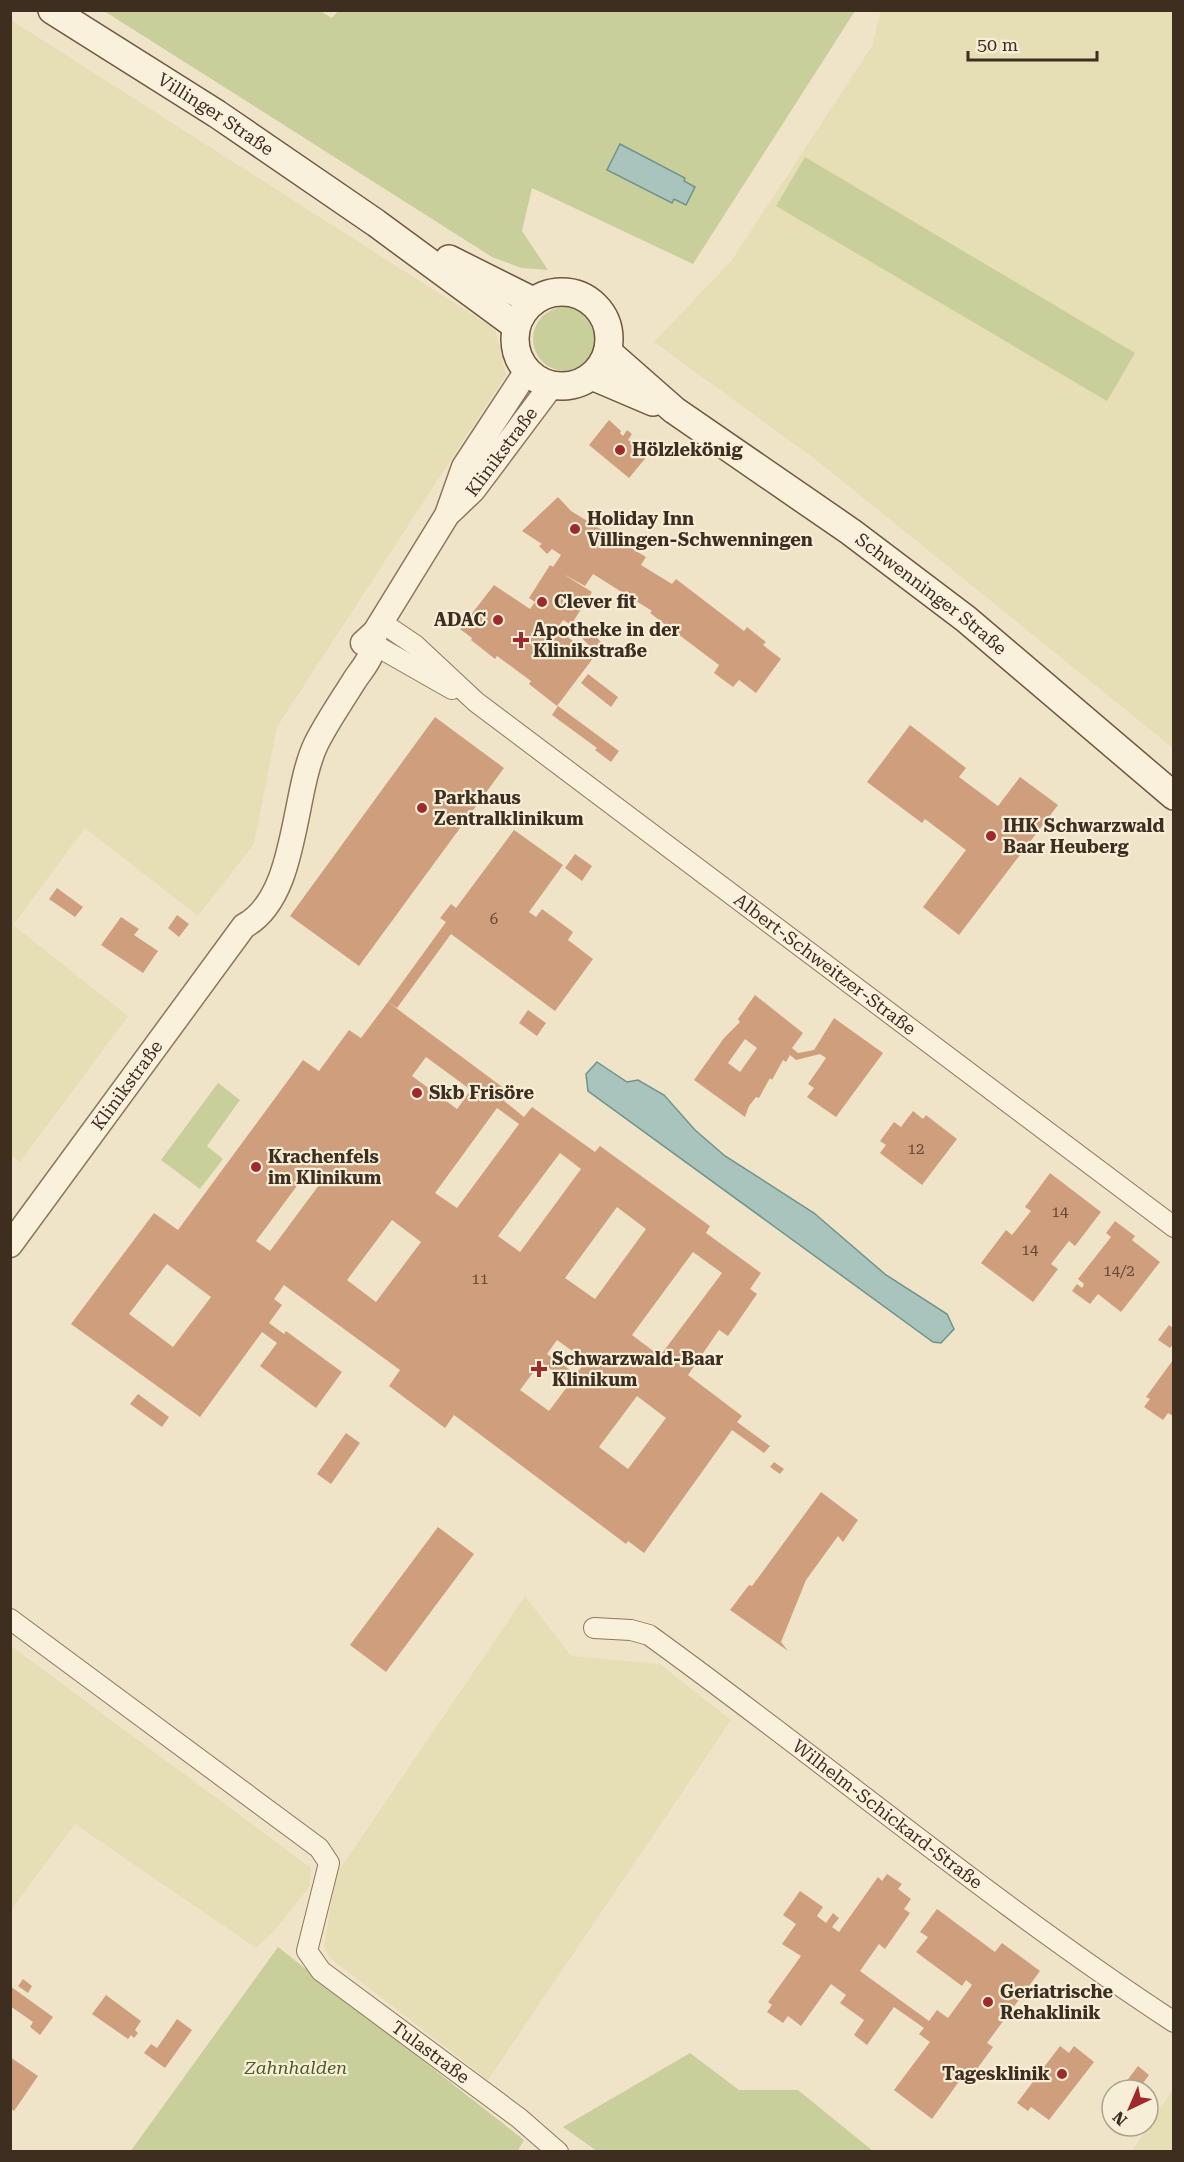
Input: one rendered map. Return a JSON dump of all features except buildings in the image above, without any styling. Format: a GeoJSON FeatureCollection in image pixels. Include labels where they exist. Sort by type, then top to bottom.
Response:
{"type":"FeatureCollection","features":[{"type":"Feature","properties":{"kind":"main road","name":"Villinger Straße"},"geometry":{"type":"LineString","coordinates":[[52,10],[217,114],[376,223],[516,326]]}},
{"type":"Feature","properties":{"kind":"main road","name":"Villinger Straße"},"geometry":{"type":"LineString","coordinates":[[376,223],[533,301]]}},
{"type":"Feature","properties":{"kind":"main road"},"geometry":{"type":"LineString","coordinates":[[561,292],[575,294],[589,300],[599,310],[607,323],[610,337],[608,352],[592,376],[573,385],[551,386],[527,371],[518,358],[515,342],[516,326],[533,301],[546,294],[561,292]]}},
{"type":"Feature","properties":{"kind":"main road","name":"Schwenninger Straße"},"geometry":{"type":"LineString","coordinates":[[608,352],[674,410],[851,532],[966,619],[1173,796]]}},
{"type":"Feature","properties":{"kind":"main road","name":"Schwenninger Straße"},"geometry":{"type":"LineString","coordinates":[[592,376],[674,410]]}},
{"type":"Feature","properties":{"kind":"street","name":"Klinikstraße"},"geometry":{"type":"LineString","coordinates":[[10,1245],[244,926],[241,915],[265,871],[278,834],[293,758],[306,727],[358,647],[376,632],[447,515],[465,467],[527,371]]}},
{"type":"Feature","properties":{"kind":"street","name":"Klinikstraße"},"geometry":{"type":"LineString","coordinates":[[447,515],[473,490],[551,386]]}},
{"type":"Feature","properties":{"kind":"street","name":"Albert-Schweitzer-Straße"},"geometry":{"type":"LineString","coordinates":[[376,632],[421,673],[476,702],[1173,1227]]}},
{"type":"Feature","properties":{"kind":"street","name":"Tulastraße"},"geometry":{"type":"LineString","coordinates":[[10,1619],[319,1848],[329,1863],[307,1952],[321,1971],[519,2118],[558,2151]]}},
{"type":"Feature","properties":{"kind":"street","name":"Wilhelm-Schickard-Straße"},"geometry":{"type":"LineString","coordinates":[[594,1628],[631,1630],[649,1635],[761,1716],[913,1837],[1090,1966],[1173,2022]]}},
{"type":"Feature","properties":{"kind":"shaded area"},"geometry":{"type":"Polygon","coordinates":[[[881,11],[1173,11],[1173,748],[815,459],[654,342],[732,260],[872,46],[881,11]]]}},
{"type":"Feature","properties":{"kind":"shaded area"},"geometry":{"type":"Polygon","coordinates":[[[11,20],[495,329],[506,375],[277,727],[254,844],[198,916],[85,828],[13,925],[128,1016],[20,1162],[11,1155],[10,419],[13,414],[10,412],[11,20]]]}},
{"type":"Feature","properties":{"kind":"shaded area"},"geometry":{"type":"Polygon","coordinates":[[[525,1596],[571,1656],[660,1664],[731,1720],[488,2080],[330,1958],[324,1947],[336,1875],[525,1596]]]}},
{"type":"Feature","properties":{"kind":"shaded area"},"geometry":{"type":"Polygon","coordinates":[[[11,1646],[311,1868],[310,1886],[276,1929],[256,1948],[75,1824],[11,1910],[11,1646]]]}},
{"type":"Feature","properties":{"kind":"shaded area"},"geometry":{"type":"Polygon","coordinates":[[[1173,2089],[1173,2151],[1132,2151],[1141,2138],[1160,2138],[1160,2109],[1173,2089]]]}},
{"type":"Feature","properties":{"kind":"green space"},"geometry":{"type":"Polygon","coordinates":[[[319,10],[332,18],[339,10],[855,11],[693,264],[532,188],[522,231],[548,270],[521,268],[492,257],[104,11],[319,10]]]}},
{"type":"Feature","properties":{"kind":"green space"},"geometry":{"type":"Polygon","coordinates":[[[805,157],[1135,353],[1107,401],[776,206],[805,157]]]}},
{"type":"Feature","properties":{"kind":"green space"},"geometry":{"type":"Polygon","coordinates":[[[565,307],[583,313],[591,321],[597,339],[591,357],[583,365],[565,371],[547,365],[539,357],[533,339],[539,321],[547,313],[565,307]]]}},
{"type":"Feature","properties":{"kind":"green space"},"geometry":{"type":"Polygon","coordinates":[[[218,1083],[240,1100],[207,1146],[223,1159],[200,1189],[161,1160],[218,1083]]]}},
{"type":"Feature","properties":{"kind":"green space","name":"Zahnhalden"},"geometry":{"type":"Polygon","coordinates":[[[278,1947],[524,2140],[517,2152],[130,2152],[278,1947]]]}},
{"type":"Feature","properties":{"kind":"green space"},"geometry":{"type":"Polygon","coordinates":[[[690,2053],[739,2090],[798,2090],[873,2151],[597,2151],[563,2127],[690,2053]]]}},
{"type":"Feature","properties":{"kind":"water"},"geometry":{"type":"Polygon","coordinates":[[[620,144],[685,178],[684,181],[695,187],[686,205],[674,199],[672,203],[607,170],[620,144]]]}},
{"type":"Feature","properties":{"kind":"water"},"geometry":{"type":"Polygon","coordinates":[[[597,1062],[627,1082],[638,1080],[664,1095],[695,1130],[725,1156],[814,1213],[886,1275],[947,1314],[954,1329],[941,1343],[933,1342],[588,1091],[586,1074],[597,1062]]]}},
{"type":"Feature","properties":{"kind":"place","name":"Hölzlekönig"},"geometry":{"type":"Point","coordinates":[620,450]}},
{"type":"Feature","properties":{"kind":"place","name":"Holiday Inn Villingen-Schwenningen"},"geometry":{"type":"Point","coordinates":[575,529]}},
{"type":"Feature","properties":{"kind":"place","name":"Clever fit"},"geometry":{"type":"Point","coordinates":[542,602]}},
{"type":"Feature","properties":{"kind":"place","name":"ADAC"},"geometry":{"type":"Point","coordinates":[498,620]}},
{"type":"Feature","properties":{"kind":"place","name":"Apotheke in der Klinikstraße"},"geometry":{"type":"Point","coordinates":[521,640]}},
{"type":"Feature","properties":{"kind":"place","name":"Parkhaus Zentralklinikum"},"geometry":{"type":"Point","coordinates":[422,808]}},
{"type":"Feature","properties":{"kind":"place","name":"IHK Schwarzwald Baar Heuberg"},"geometry":{"type":"Point","coordinates":[991,836]}},
{"type":"Feature","properties":{"kind":"place","name":"Skb Frisöre"},"geometry":{"type":"Point","coordinates":[417,1093]}},
{"type":"Feature","properties":{"kind":"place","name":"Krachenfels im Klinikum"},"geometry":{"type":"Point","coordinates":[256,1167]}},
{"type":"Feature","properties":{"kind":"place","name":"Schwarzwald-Baar Klinikum"},"geometry":{"type":"Point","coordinates":[539,1369]}},
{"type":"Feature","properties":{"kind":"place","name":"Geriatrische Rehaklinik"},"geometry":{"type":"Point","coordinates":[988,2002]}},
{"type":"Feature","properties":{"kind":"place","name":"Tagesklinik"},"geometry":{"type":"Point","coordinates":[1062,2074]}}]}
